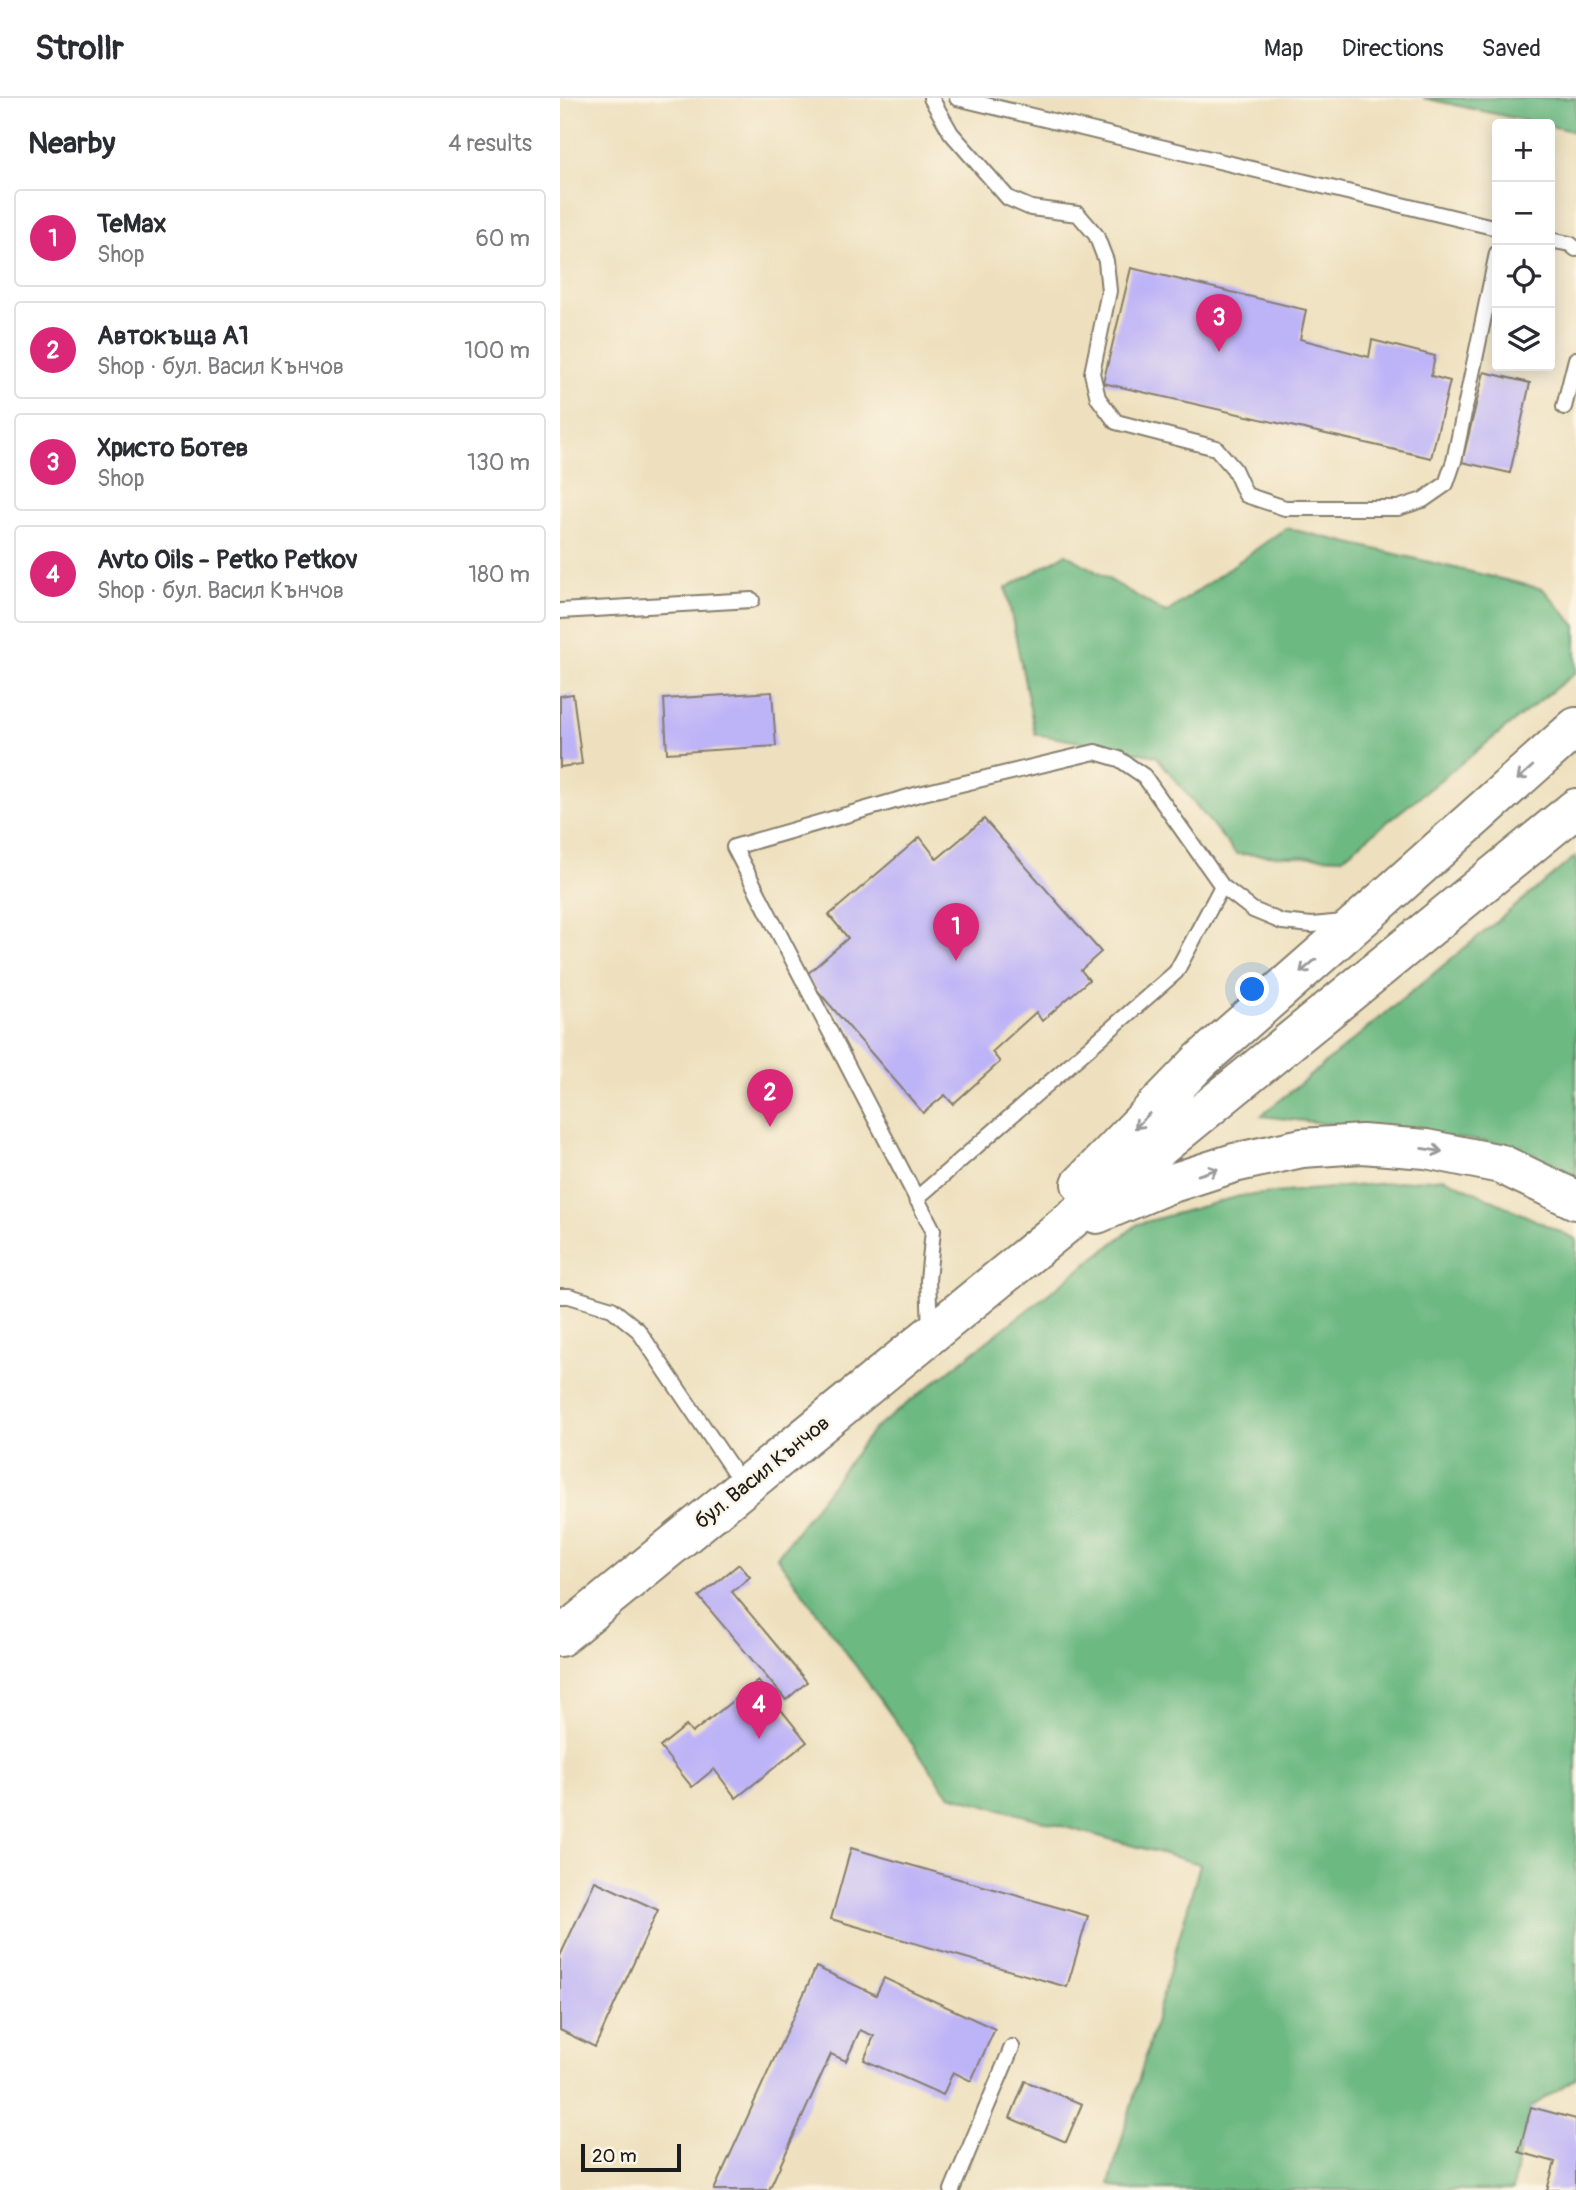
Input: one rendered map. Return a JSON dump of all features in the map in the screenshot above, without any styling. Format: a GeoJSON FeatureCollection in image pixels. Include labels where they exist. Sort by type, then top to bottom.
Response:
{"type":"FeatureCollection","features":[{"type":"Feature","properties":{"kind":"main road"},"geometry":{"type":"LineString","coordinates":[[963,1307],[1201,1060],[1576,727]]}},
{"type":"Feature","properties":{"kind":"main road"},"geometry":{"type":"LineString","coordinates":[[963,1307],[1576,808]]}},
{"type":"Feature","properties":{"kind":"main road"},"geometry":{"type":"LineString","coordinates":[[1054,1233],[1167,1185],[1234,1163],[1302,1148],[1350,1145],[1426,1149],[1501,1164],[1576,1200]]}},
{"type":"Feature","properties":{"kind":"main road","name":"бул. Васил Кънчов"},"geometry":{"type":"LineString","coordinates":[[560,1637],[963,1307]]}},
{"type":"Feature","properties":{"kind":"lane"},"geometry":{"type":"LineString","coordinates":[[931,98],[951,133],[1007,198],[1031,208],[1078,214],[1096,235],[1105,261],[1109,291],[1093,373],[1098,398],[1116,422],[1216,448],[1234,469],[1246,495],[1285,508],[1398,508],[1423,500],[1446,484],[1454,461],[1492,277]]}},
{"type":"Feature","properties":{"kind":"lane"},"geometry":{"type":"LineString","coordinates":[[957,98],[1492,227]]}},
{"type":"Feature","properties":{"kind":"lane"},"geometry":{"type":"LineString","coordinates":[[1555,241],[1570,244],[1576,249]]}},
{"type":"Feature","properties":{"kind":"lane"},"geometry":{"type":"LineString","coordinates":[[1564,407],[1576,359]]}},
{"type":"Feature","properties":{"kind":"lane"},"geometry":{"type":"LineString","coordinates":[[560,611],[752,600]]}},
{"type":"Feature","properties":{"kind":"lane"},"geometry":{"type":"LineString","coordinates":[[930,1335],[928,1280],[933,1230],[734,847],[919,794],[1095,752],[1119,759],[1144,776],[1222,886],[1253,910],[1282,922],[1312,925],[1359,921]]}},
{"type":"Feature","properties":{"kind":"lane"},"geometry":{"type":"LineString","coordinates":[[916,1199],[1176,972],[1222,886]]}},
{"type":"Feature","properties":{"kind":"lane"},"geometry":{"type":"LineString","coordinates":[[560,1296],[569,1296],[612,1309],[638,1330],[744,1487]]}},
{"type":"Feature","properties":{"kind":"lane"},"geometry":{"type":"LineString","coordinates":[[952,2190],[1012,2047]]}},
{"type":"Feature","properties":{"kind":"green space"},"geometry":{"type":"Polygon","coordinates":[[[1423,98],[1576,98],[1576,132],[1555,127],[1555,119],[1518,119],[1423,98]]]}},
{"type":"Feature","properties":{"kind":"green space"},"geometry":{"type":"Polygon","coordinates":[[[1286,528],[1543,589],[1576,626],[1576,672],[1342,858],[1236,854],[1156,756],[1035,734],[1006,588],[1066,554],[1166,613],[1286,528]]]}},
{"type":"Feature","properties":{"kind":"green space"},"geometry":{"type":"Polygon","coordinates":[[[1576,856],[1576,1175],[1513,1145],[1261,1116],[1576,856]]]}},
{"type":"Feature","properties":{"kind":"green space"},"geometry":{"type":"Polygon","coordinates":[[[1444,1178],[1576,1239],[1576,2078],[1531,2107],[1519,2152],[1513,2190],[1127,2190],[1109,2184],[1200,1864],[949,1795],[777,1557],[873,1430],[1138,1224],[1240,1196],[1444,1178]]]}},
{"type":"Feature","properties":{"kind":"building"},"geometry":{"type":"Polygon","coordinates":[[[1131,268],[1306,310],[1300,339],[1369,357],[1372,340],[1435,356],[1431,376],[1450,381],[1431,458],[1103,383],[1131,268]]]}},
{"type":"Feature","properties":{"kind":"building"},"geometry":{"type":"Polygon","coordinates":[[[1484,372],[1530,383],[1510,473],[1462,462],[1484,372]]]}},
{"type":"Feature","properties":{"kind":"building"},"geometry":{"type":"Polygon","coordinates":[[[772,692],[776,746],[667,753],[664,699],[772,692]]]}},
{"type":"Feature","properties":{"kind":"building"},"geometry":{"type":"Polygon","coordinates":[[[573,694],[582,764],[560,767],[560,696],[573,694]]]}},
{"type":"Feature","properties":{"kind":"building"},"geometry":{"type":"Polygon","coordinates":[[[984,819],[1101,952],[1081,970],[1089,980],[1042,1021],[1036,1012],[992,1052],[1000,1062],[953,1104],[945,1095],[923,1113],[805,976],[848,938],[829,915],[920,837],[937,859],[984,819]]]}},
{"type":"Feature","properties":{"kind":"building"},"geometry":{"type":"Polygon","coordinates":[[[739,1564],[750,1577],[732,1592],[807,1682],[786,1700],[699,1597],[739,1564]]]}},
{"type":"Feature","properties":{"kind":"building"},"geometry":{"type":"Polygon","coordinates":[[[758,1681],[807,1742],[736,1798],[714,1769],[692,1787],[660,1747],[686,1726],[692,1733],[758,1681]]]}},
{"type":"Feature","properties":{"kind":"building"},"geometry":{"type":"Polygon","coordinates":[[[851,1848],[1088,1916],[1067,1987],[831,1919],[851,1848]]]}},
{"type":"Feature","properties":{"kind":"building"},"geometry":{"type":"Polygon","coordinates":[[[595,1881],[658,1910],[595,2047],[560,2030],[560,1956],[595,1881]]]}},
{"type":"Feature","properties":{"kind":"building"},"geometry":{"type":"Polygon","coordinates":[[[816,1967],[876,1995],[884,1978],[995,2029],[971,2081],[953,2072],[943,2095],[864,2060],[874,2036],[860,2030],[846,2061],[831,2054],[769,2190],[714,2190],[816,1967]]]}},
{"type":"Feature","properties":{"kind":"building"},"geometry":{"type":"Polygon","coordinates":[[[1025,2081],[1082,2104],[1066,2142],[1010,2118],[1025,2081]]]}},
{"type":"Feature","properties":{"kind":"building"},"geometry":{"type":"Polygon","coordinates":[[[1531,2107],[1576,2119],[1576,2190],[1547,2190],[1555,2162],[1519,2152],[1531,2107]]]}},
{"type":"Feature","properties":{"kind":"place","name":"Христо Ботев"},"geometry":{"type":"Point","coordinates":[1219,352]}},
{"type":"Feature","properties":{"kind":"place","name":"TeMax"},"geometry":{"type":"Point","coordinates":[956,961]}},
{"type":"Feature","properties":{"kind":"place","name":"Автокъща А1"},"geometry":{"type":"Point","coordinates":[770,1127]}},
{"type":"Feature","properties":{"kind":"place","name":"Avto Oils - Petko Petkov"},"geometry":{"type":"Point","coordinates":[759,1739]}}]}
